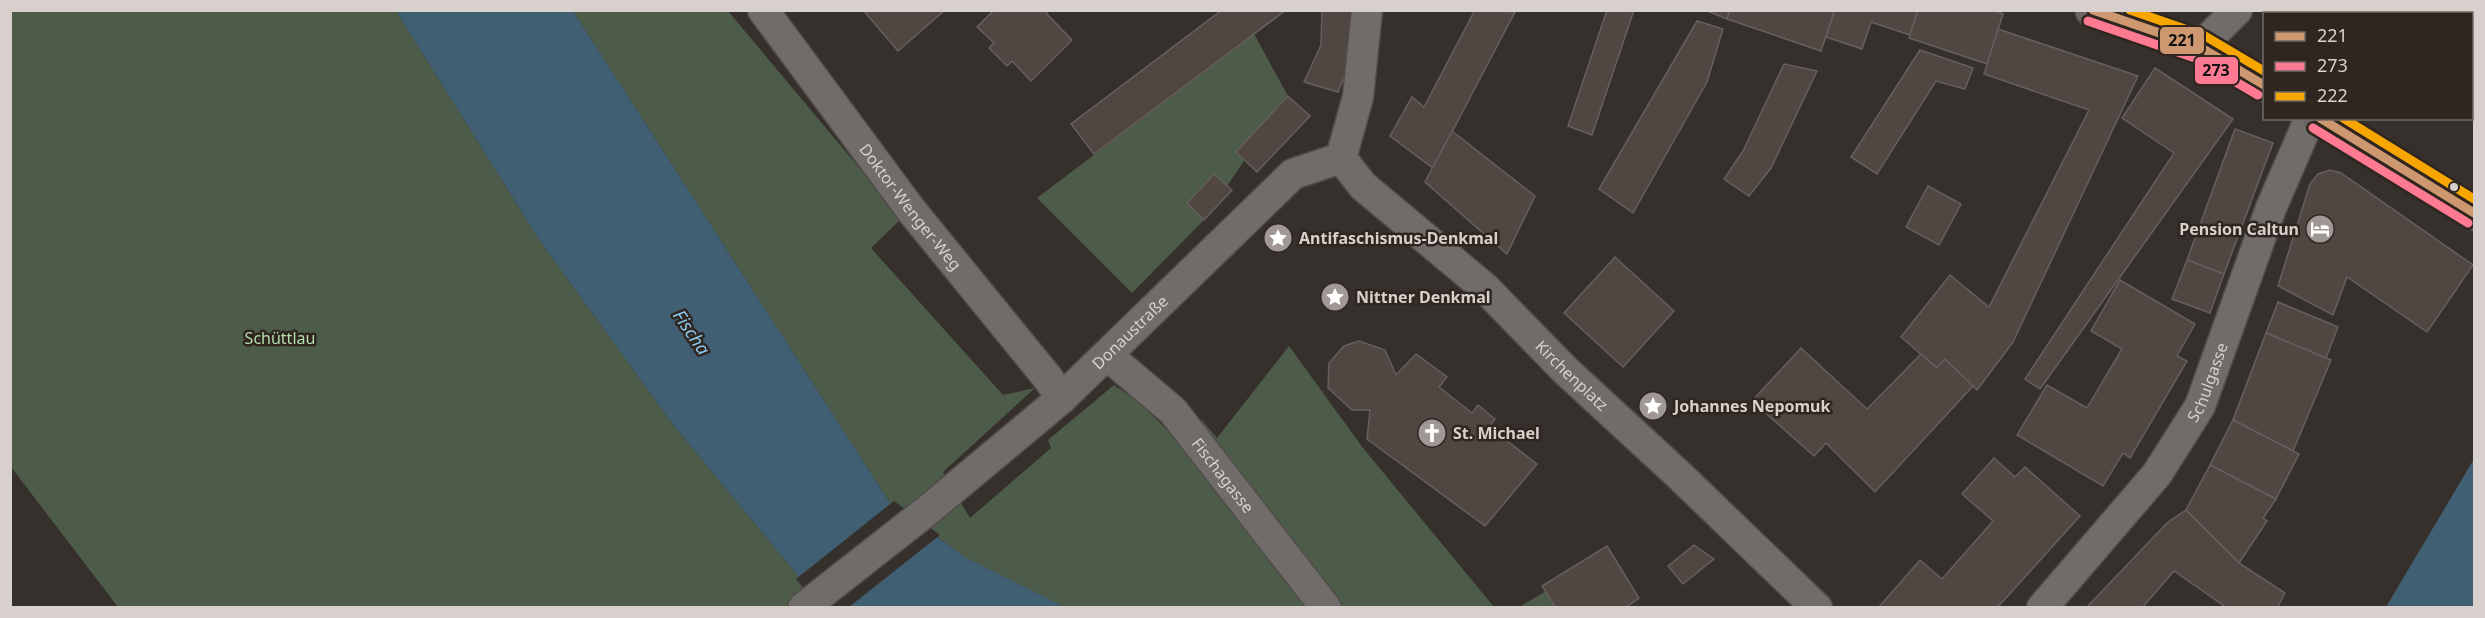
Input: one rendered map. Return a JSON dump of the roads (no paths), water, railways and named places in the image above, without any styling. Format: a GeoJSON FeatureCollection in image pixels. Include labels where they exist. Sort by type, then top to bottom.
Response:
{"type":"FeatureCollection","features":[{"type":"Feature","properties":{"kind":"main road"},"geometry":{"type":"LineString","coordinates":[[2092,10],[2200,47],[2263,84]]}},
{"type":"Feature","properties":{"kind":"main road"},"geometry":{"type":"LineString","coordinates":[[2322,120],[2475,213]]}},
{"type":"Feature","properties":{"kind":"street","name":"Doktor-Wenger-Weg"},"geometry":{"type":"LineString","coordinates":[[763,10],[911,210],[1062,398]]}},
{"type":"Feature","properties":{"kind":"street"},"geometry":{"type":"LineString","coordinates":[[1341,158],[1358,97],[1367,10]]}},
{"type":"Feature","properties":{"kind":"street"},"geometry":{"type":"LineString","coordinates":[[2200,47],[2237,10]]}},
{"type":"Feature","properties":{"kind":"street","name":"Schulgasse"},"geometry":{"type":"LineString","coordinates":[[2042,608],[2157,474],[2200,406],[2271,208],[2309,120]]}},
{"type":"Feature","properties":{"kind":"street","name":"Donaustraße"},"geometry":{"type":"LineString","coordinates":[[803,608],[928,510],[1062,398],[1293,174],[1341,158]]}},
{"type":"Feature","properties":{"kind":"street","name":"Kirchenplatz"},"geometry":{"type":"LineString","coordinates":[[1341,158],[1363,186],[1485,288],[1564,370],[1680,476],[1808,603]]}},
{"type":"Feature","properties":{"kind":"street","name":"Fischagasse"},"geometry":{"type":"LineString","coordinates":[[1107,355],[1173,411],[1326,608]]}},
{"type":"Feature","properties":{"kind":"water","name":"Fischa"},"geometry":{"type":"Polygon","coordinates":[[[396,11],[573,11],[890,503],[965,557],[1065,607],[824,607],[674,426],[540,241],[396,11]]]}},
{"type":"Feature","properties":{"kind":"water"},"geometry":{"type":"Polygon","coordinates":[[[2474,459],[2474,607],[2386,607],[2474,459]]]}},
{"type":"Feature","properties":{"kind":"place","name":"Pension Caltun"},"geometry":{"type":"Point","coordinates":[2320,229]}},
{"type":"Feature","properties":{"kind":"place","name":"Antifaschismus-Denkmal"},"geometry":{"type":"Point","coordinates":[1278,238]}},
{"type":"Feature","properties":{"kind":"place","name":"Nittner Denkmal"},"geometry":{"type":"Point","coordinates":[1335,297]}},
{"type":"Feature","properties":{"kind":"place","name":"Johannes Nepomuk"},"geometry":{"type":"Point","coordinates":[1653,406]}},
{"type":"Feature","properties":{"kind":"place","name":"St. Michael"},"geometry":{"type":"Point","coordinates":[1432,433]}},
{"type":"Feature","properties":{"kind":"park label","name":"Schüttlau"},"geometry":{"type":"Point","coordinates":[280,338]}}]}
